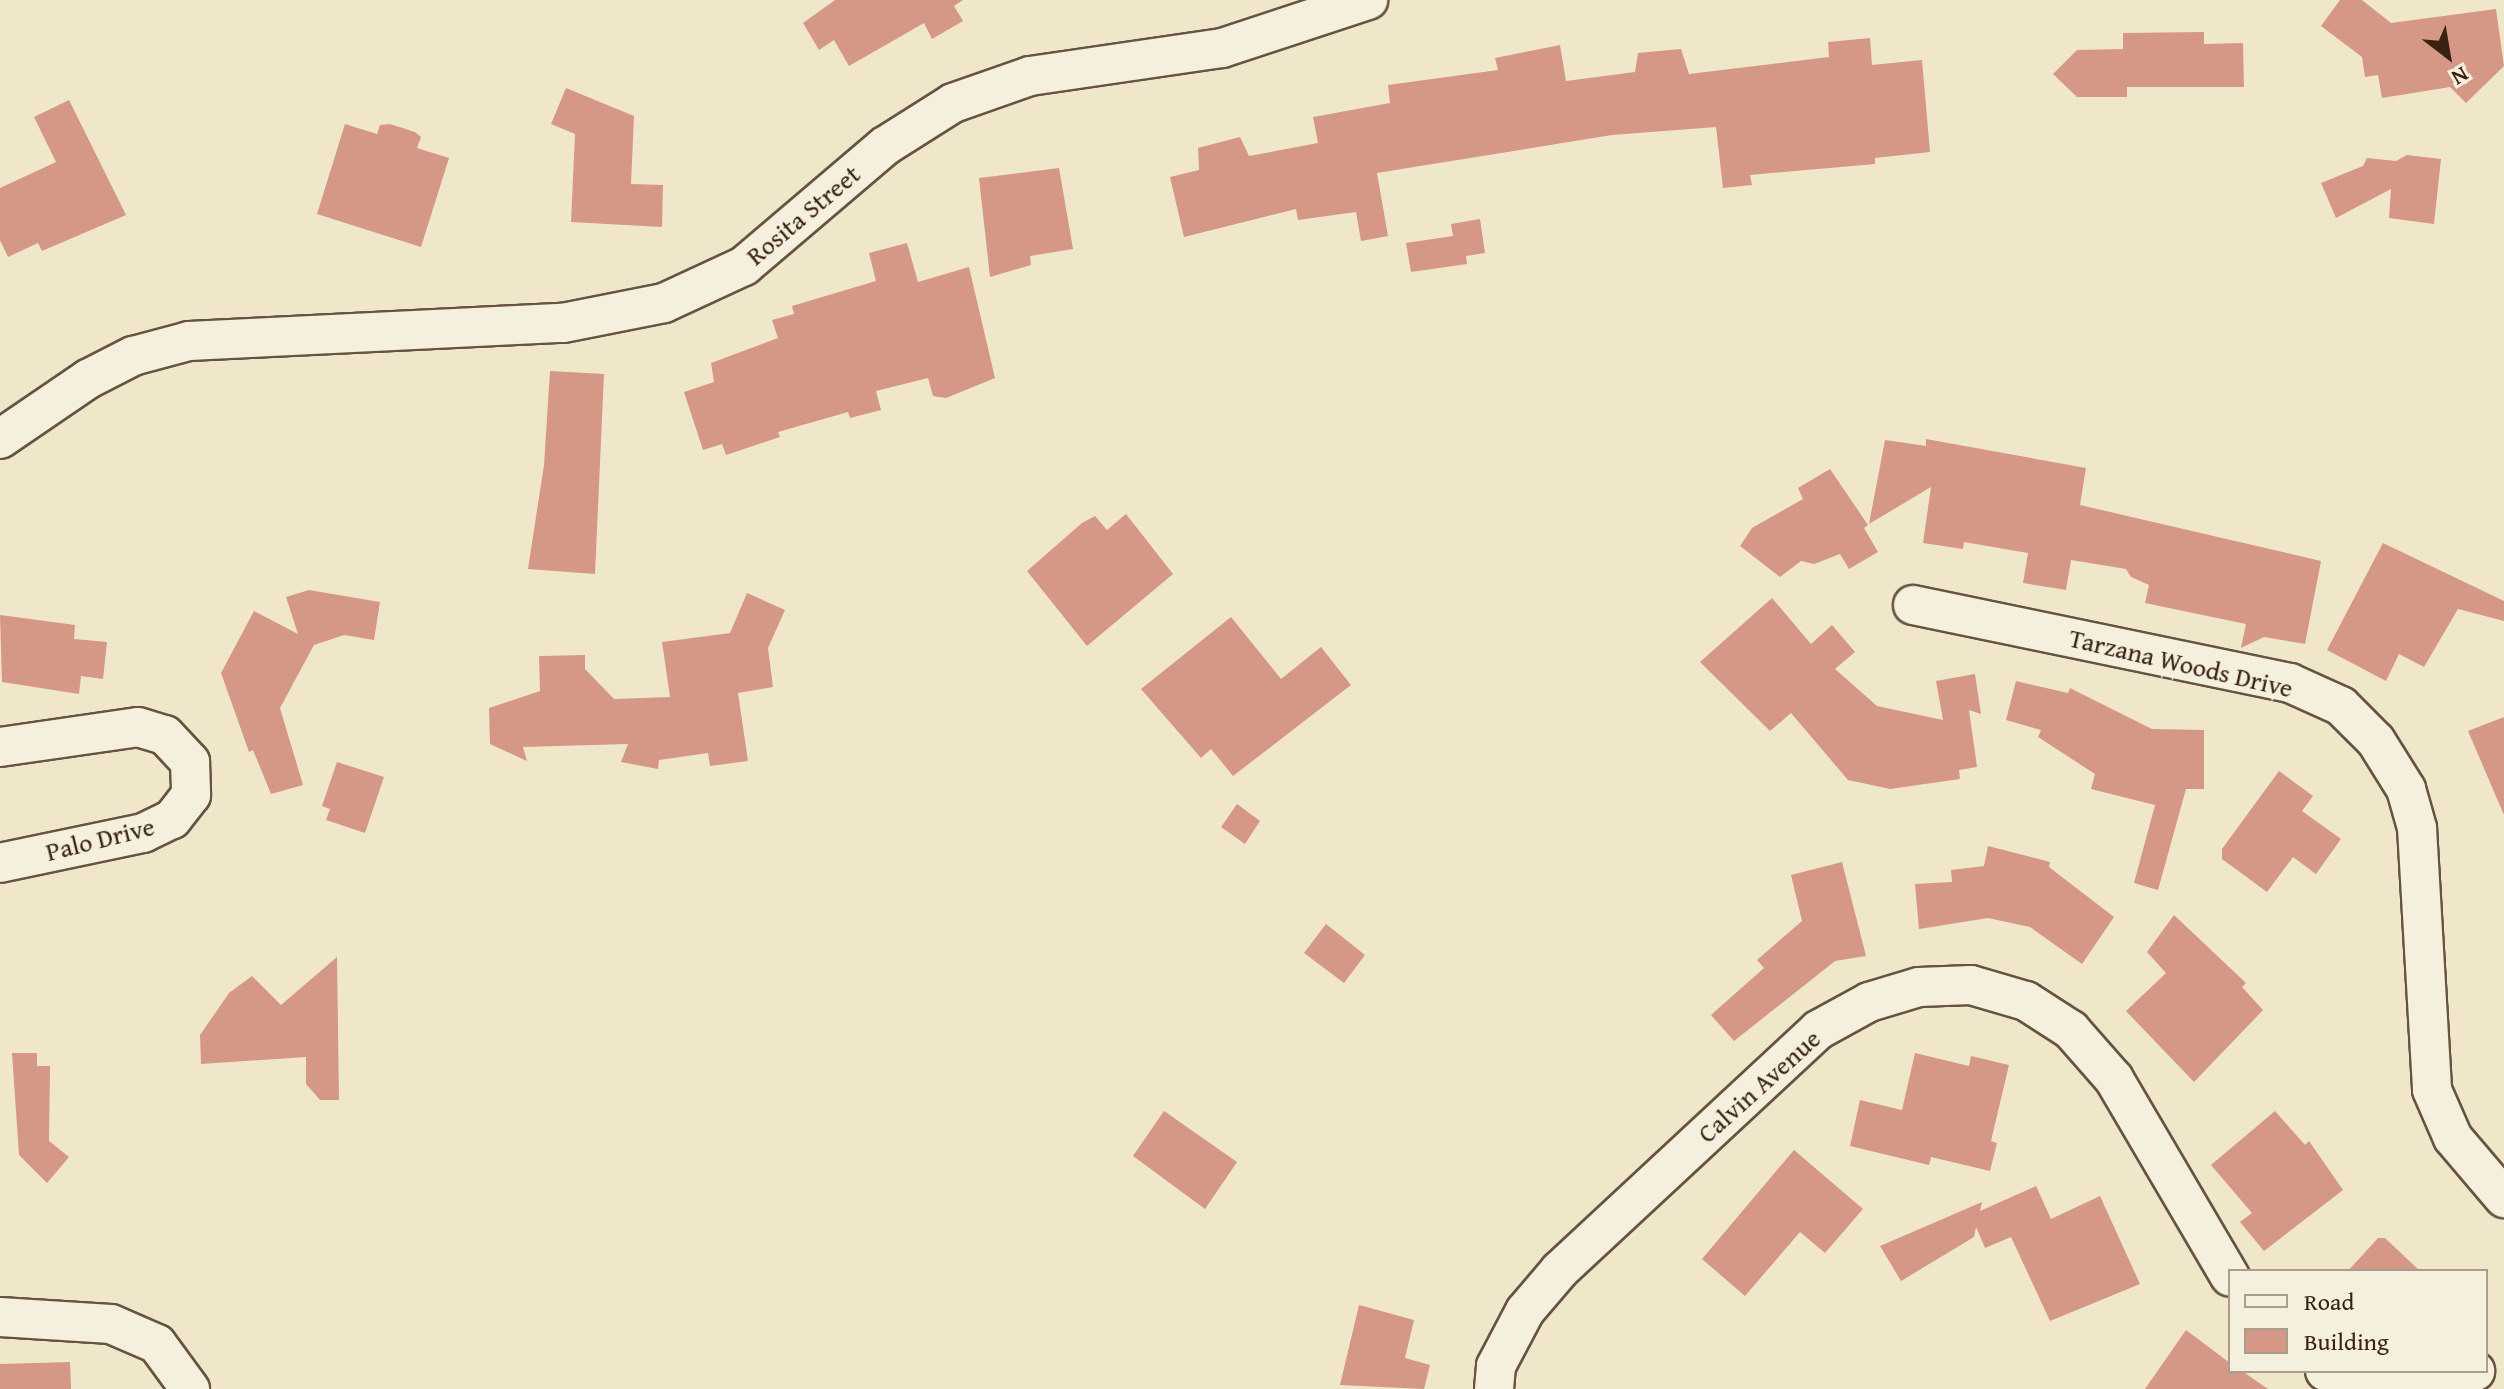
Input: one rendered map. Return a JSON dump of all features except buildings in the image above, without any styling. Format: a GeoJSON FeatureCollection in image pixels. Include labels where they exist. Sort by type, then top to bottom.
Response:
{"type":"FeatureCollection","features":[{"type":"Feature","properties":{"kind":"street","name":"Rosita Street"},"geometry":{"type":"LineString","coordinates":[[0,439],[88,379],[133,356],[189,341],[563,323],[664,303],[744,266],[885,146],[953,103],[1030,76],[1222,48],[1368,0]]}},
{"type":"Feature","properties":{"kind":"street","name":"Tarzana Woods Drive"},"geometry":{"type":"LineString","coordinates":[[1913,605],[2290,683],[2341,706],[2376,741],[2406,789],[2417,828],[2432,1090],[2453,1138],[2504,1198]]}},
{"type":"Feature","properties":{"kind":"street","name":"Palo Drive"},"geometry":{"type":"LineString","coordinates":[[0,747],[138,727],[165,735],[190,762],[191,795],[172,819],[143,833],[0,863]]}},
{"type":"Feature","properties":{"kind":"street","name":"Calvin Avenue"},"geometry":{"type":"LineString","coordinates":[[1494,1389],[1496,1366],[1525,1311],[1560,1270],[1818,1030],[1869,1002],[1919,987],[1971,985],[2012,997],[2071,1030],[2114,1079],[2228,1274]]}},
{"type":"Feature","properties":{"kind":"street"},"geometry":{"type":"LineString","coordinates":[[0,1317],[111,1324],[157,1344],[190,1389]]}},
{"type":"Feature","properties":{"kind":"street"},"geometry":{"type":"LineString","coordinates":[[2331,1373],[2381,1389],[2441,1385],[2470,1373]]}}]}
